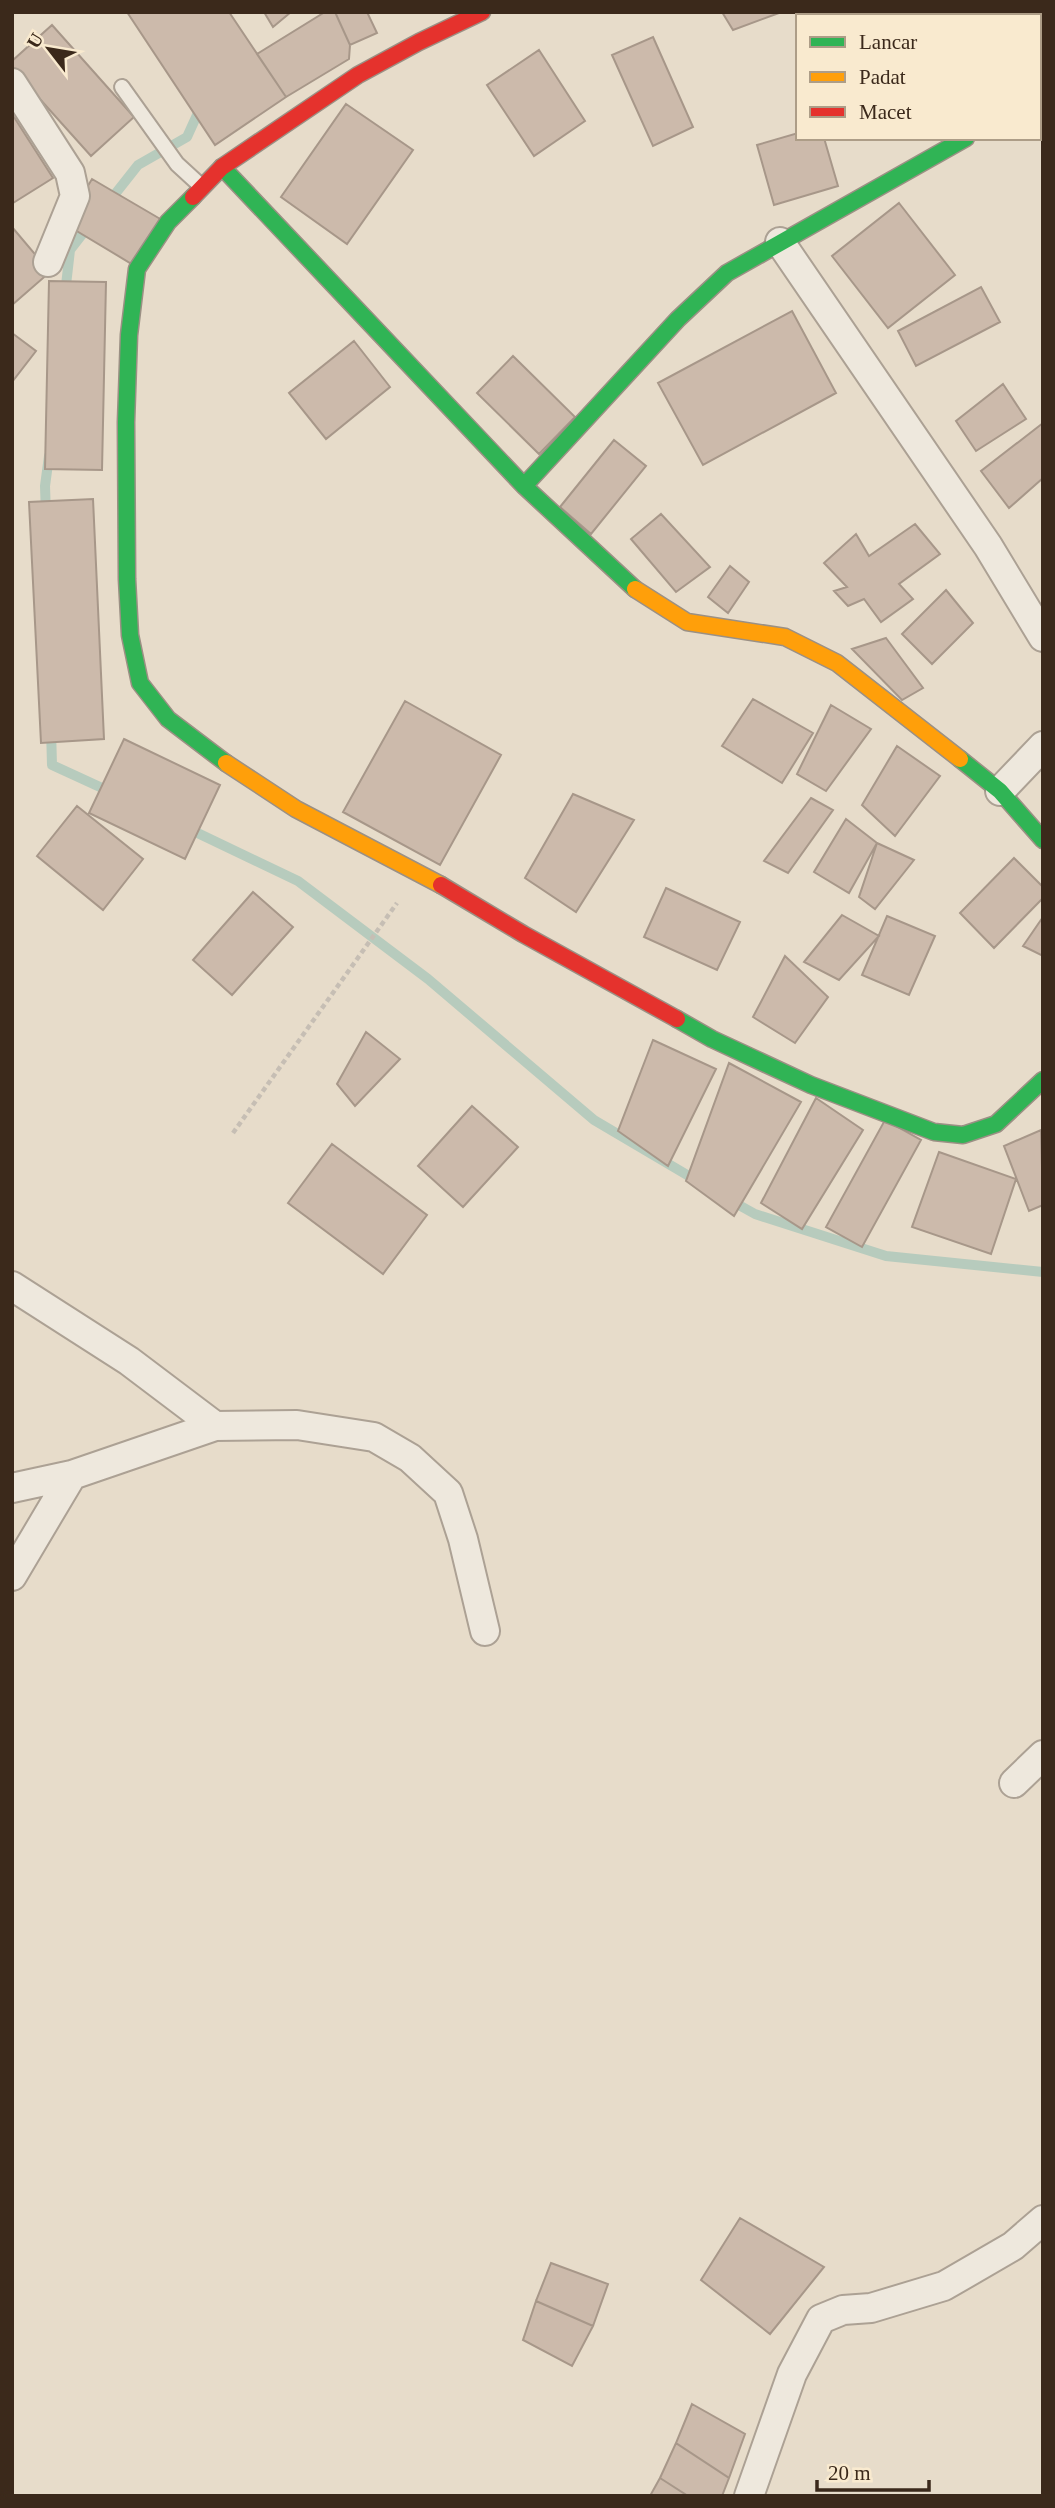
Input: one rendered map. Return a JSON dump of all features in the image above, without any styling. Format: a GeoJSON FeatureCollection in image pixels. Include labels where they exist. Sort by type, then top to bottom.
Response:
{"type":"FeatureCollection","features":[{"type":"Feature","properties":{"kind":"street"},"geometry":{"type":"LineString","coordinates":[[482,12],[358,75],[222,167],[168,222],[143,257],[137,270],[129,335],[127,579],[130,635],[140,683],[168,719],[210,753],[296,809],[419,873],[523,934],[712,1038],[860,1105],[934,1132],[963,1135],[996,1124],[1043,1080]]}},
{"type":"Feature","properties":{"kind":"street"},"geometry":{"type":"LineString","coordinates":[[12,83],[70,173],[74,184],[75,196],[48,262]]}},
{"type":"Feature","properties":{"kind":"street"},"geometry":{"type":"LineString","coordinates":[[524,486],[678,319],[727,273],[962,140]]}},
{"type":"Feature","properties":{"kind":"street"},"geometry":{"type":"LineString","coordinates":[[222,167],[524,486],[630,586],[687,622],[785,637],[837,663],[1000,791],[1043,840]]}},
{"type":"Feature","properties":{"kind":"street"},"geometry":{"type":"LineString","coordinates":[[780,242],[988,545],[1043,637]]}},
{"type":"Feature","properties":{"kind":"street"},"geometry":{"type":"LineString","coordinates":[[1000,791],[1043,746]]}},
{"type":"Feature","properties":{"kind":"street"},"geometry":{"type":"LineString","coordinates":[[12,1286],[129,1361],[215,1426]]}},
{"type":"Feature","properties":{"kind":"street"},"geometry":{"type":"LineString","coordinates":[[12,1488],[72,1475],[215,1426],[297,1425],[374,1437],[410,1458],[448,1493],[463,1539],[485,1630]]}},
{"type":"Feature","properties":{"kind":"street"},"geometry":{"type":"LineString","coordinates":[[12,1576],[72,1475]]}},
{"type":"Feature","properties":{"kind":"street"},"geometry":{"type":"LineString","coordinates":[[1014,1783],[1043,1755]]}},
{"type":"Feature","properties":{"kind":"street"},"geometry":{"type":"LineString","coordinates":[[749,2496],[792,2374],[821,2319],[843,2310],[871,2308],[944,2286],[1013,2246],[1043,2220]]}},
{"type":"Feature","properties":{"kind":"lane"},"geometry":{"type":"LineString","coordinates":[[122,86],[177,164],[202,187]]}},
{"type":"Feature","properties":{"kind":"path"},"geometry":{"type":"LineString","coordinates":[[233,1133],[387,917]]}},
{"type":"Feature","properties":{"kind":"building"},"geometry":{"type":"Polygon","coordinates":[[[127,12],[229,12],[286,97],[215,145],[127,12]]]}},
{"type":"Feature","properties":{"kind":"building"},"geometry":{"type":"Polygon","coordinates":[[[264,12],[291,12],[273,27],[264,12]]]}},
{"type":"Feature","properties":{"kind":"building"},"geometry":{"type":"Polygon","coordinates":[[[325,12],[335,12],[350,45],[349,59],[286,97],[257,54],[325,12]]]}},
{"type":"Feature","properties":{"kind":"building"},"geometry":{"type":"Polygon","coordinates":[[[335,12],[367,12],[377,33],[350,45],[335,12]]]}},
{"type":"Feature","properties":{"kind":"building"},"geometry":{"type":"Polygon","coordinates":[[[722,12],[779,12],[779,13],[733,30],[722,12]]]}},
{"type":"Feature","properties":{"kind":"building"},"geometry":{"type":"Polygon","coordinates":[[[830,12],[891,12],[887,14],[830,12]]]}},
{"type":"Feature","properties":{"kind":"building"},"geometry":{"type":"Polygon","coordinates":[[[52,25],[134,117],[91,156],[12,68],[12,61],[52,25]]]}},
{"type":"Feature","properties":{"kind":"building"},"geometry":{"type":"Polygon","coordinates":[[[653,37],[693,127],[653,146],[612,55],[653,37]]]}},
{"type":"Feature","properties":{"kind":"building"},"geometry":{"type":"Polygon","coordinates":[[[539,50],[585,121],[534,156],[487,85],[539,50]]]}},
{"type":"Feature","properties":{"kind":"building"},"geometry":{"type":"Polygon","coordinates":[[[346,104],[413,150],[347,244],[281,197],[346,104]]]}},
{"type":"Feature","properties":{"kind":"building"},"geometry":{"type":"Polygon","coordinates":[[[12,114],[53,178],[13,203],[12,202],[12,114]]]}},
{"type":"Feature","properties":{"kind":"building"},"geometry":{"type":"Polygon","coordinates":[[[796,134],[796,140],[825,140],[838,186],[774,205],[757,145],[796,134]]]}},
{"type":"Feature","properties":{"kind":"building"},"geometry":{"type":"Polygon","coordinates":[[[92,179],[162,220],[135,266],[65,224],[92,179]]]}},
{"type":"Feature","properties":{"kind":"building"},"geometry":{"type":"Polygon","coordinates":[[[899,203],[955,275],[888,328],[832,256],[899,203]]]}},
{"type":"Feature","properties":{"kind":"building"},"geometry":{"type":"Polygon","coordinates":[[[12,227],[50,272],[12,305],[12,227]]]}},
{"type":"Feature","properties":{"kind":"building"},"geometry":{"type":"Polygon","coordinates":[[[49,281],[106,282],[102,470],[45,469],[49,281]]]}},
{"type":"Feature","properties":{"kind":"building"},"geometry":{"type":"Polygon","coordinates":[[[981,287],[1000,322],[916,366],[898,331],[981,287]]]}},
{"type":"Feature","properties":{"kind":"building"},"geometry":{"type":"Polygon","coordinates":[[[792,311],[836,393],[703,465],[658,383],[792,311]]]}},
{"type":"Feature","properties":{"kind":"building"},"geometry":{"type":"Polygon","coordinates":[[[12,333],[36,351],[12,382],[12,333]]]}},
{"type":"Feature","properties":{"kind":"building"},"geometry":{"type":"Polygon","coordinates":[[[354,341],[390,387],[326,439],[289,393],[354,341]]]}},
{"type":"Feature","properties":{"kind":"building"},"geometry":{"type":"Polygon","coordinates":[[[513,356],[575,417],[539,454],[477,393],[513,356]]]}},
{"type":"Feature","properties":{"kind":"building"},"geometry":{"type":"Polygon","coordinates":[[[1003,384],[1026,419],[976,451],[956,421],[1003,384]]]}},
{"type":"Feature","properties":{"kind":"building"},"geometry":{"type":"Polygon","coordinates":[[[1043,423],[1043,478],[1009,508],[981,471],[1043,423]]]}},
{"type":"Feature","properties":{"kind":"building"},"geometry":{"type":"Polygon","coordinates":[[[614,440],[646,466],[591,534],[560,507],[614,440]]]}},
{"type":"Feature","properties":{"kind":"building"},"geometry":{"type":"Polygon","coordinates":[[[93,499],[104,739],[41,743],[29,502],[93,499]]]}},
{"type":"Feature","properties":{"kind":"building"},"geometry":{"type":"Polygon","coordinates":[[[661,514],[710,567],[676,592],[631,539],[661,514]]]}},
{"type":"Feature","properties":{"kind":"building"},"geometry":{"type":"Polygon","coordinates":[[[915,524],[940,554],[899,584],[913,599],[881,622],[864,599],[848,606],[834,591],[847,587],[824,563],[856,534],[869,556],[915,524]]]}},
{"type":"Feature","properties":{"kind":"building"},"geometry":{"type":"Polygon","coordinates":[[[730,566],[749,582],[728,613],[708,597],[730,566]]]}},
{"type":"Feature","properties":{"kind":"building"},"geometry":{"type":"Polygon","coordinates":[[[946,590],[973,623],[932,664],[902,634],[946,590]]]}},
{"type":"Feature","properties":{"kind":"building"},"geometry":{"type":"Polygon","coordinates":[[[886,638],[923,688],[902,700],[852,649],[886,638]]]}},
{"type":"Feature","properties":{"kind":"building"},"geometry":{"type":"Polygon","coordinates":[[[753,699],[813,733],[782,783],[722,746],[753,699]]]}},
{"type":"Feature","properties":{"kind":"building"},"geometry":{"type":"Polygon","coordinates":[[[405,701],[501,755],[440,865],[343,812],[405,701]]]}},
{"type":"Feature","properties":{"kind":"building"},"geometry":{"type":"Polygon","coordinates":[[[831,705],[871,729],[826,791],[797,774],[831,705]]]}},
{"type":"Feature","properties":{"kind":"building"},"geometry":{"type":"Polygon","coordinates":[[[124,739],[220,785],[185,859],[89,813],[124,739]]]}},
{"type":"Feature","properties":{"kind":"building"},"geometry":{"type":"Polygon","coordinates":[[[897,746],[940,776],[895,836],[862,805],[897,746]]]}},
{"type":"Feature","properties":{"kind":"building"},"geometry":{"type":"Polygon","coordinates":[[[573,794],[634,820],[576,912],[525,878],[573,794]]]}},
{"type":"Feature","properties":{"kind":"building"},"geometry":{"type":"Polygon","coordinates":[[[811,798],[833,810],[788,873],[764,861],[811,798]]]}},
{"type":"Feature","properties":{"kind":"building"},"geometry":{"type":"Polygon","coordinates":[[[77,806],[143,859],[103,910],[37,856],[77,806]]]}},
{"type":"Feature","properties":{"kind":"building"},"geometry":{"type":"Polygon","coordinates":[[[846,819],[877,843],[849,893],[814,872],[846,819]]]}},
{"type":"Feature","properties":{"kind":"building"},"geometry":{"type":"Polygon","coordinates":[[[877,843],[914,860],[875,909],[859,897],[877,843]]]}},
{"type":"Feature","properties":{"kind":"building"},"geometry":{"type":"Polygon","coordinates":[[[1014,858],[1043,887],[1043,898],[994,948],[960,913],[1014,858]]]}},
{"type":"Feature","properties":{"kind":"building"},"geometry":{"type":"Polygon","coordinates":[[[666,888],[740,922],[717,970],[644,937],[666,888]]]}},
{"type":"Feature","properties":{"kind":"building"},"geometry":{"type":"Polygon","coordinates":[[[253,892],[293,927],[232,995],[193,960],[253,892]]]}},
{"type":"Feature","properties":{"kind":"building"},"geometry":{"type":"Polygon","coordinates":[[[842,915],[879,936],[839,980],[804,962],[842,915]]]}},
{"type":"Feature","properties":{"kind":"building"},"geometry":{"type":"Polygon","coordinates":[[[887,916],[935,936],[909,995],[862,975],[887,916]]]}},
{"type":"Feature","properties":{"kind":"building"},"geometry":{"type":"Polygon","coordinates":[[[1043,917],[1043,956],[1023,946],[1043,917]]]}},
{"type":"Feature","properties":{"kind":"building"},"geometry":{"type":"Polygon","coordinates":[[[785,956],[828,997],[795,1043],[753,1017],[785,956]]]}},
{"type":"Feature","properties":{"kind":"building"},"geometry":{"type":"Polygon","coordinates":[[[366,1032],[400,1059],[355,1106],[337,1084],[366,1032]]]}},
{"type":"Feature","properties":{"kind":"building"},"geometry":{"type":"Polygon","coordinates":[[[653,1040],[716,1069],[668,1166],[618,1131],[653,1040]]]}},
{"type":"Feature","properties":{"kind":"building"},"geometry":{"type":"Polygon","coordinates":[[[729,1063],[801,1102],[734,1216],[686,1181],[729,1063]]]}},
{"type":"Feature","properties":{"kind":"building"},"geometry":{"type":"Polygon","coordinates":[[[816,1098],[863,1130],[802,1229],[761,1203],[816,1098]]]}},
{"type":"Feature","properties":{"kind":"building"},"geometry":{"type":"Polygon","coordinates":[[[472,1106],[518,1147],[463,1207],[418,1166],[472,1106]]]}},
{"type":"Feature","properties":{"kind":"building"},"geometry":{"type":"Polygon","coordinates":[[[885,1120],[921,1140],[862,1247],[826,1227],[885,1120]]]}},
{"type":"Feature","properties":{"kind":"building"},"geometry":{"type":"Polygon","coordinates":[[[1041,1130],[1043,1205],[1029,1211],[1004,1146],[1041,1130]]]}},
{"type":"Feature","properties":{"kind":"building"},"geometry":{"type":"Polygon","coordinates":[[[332,1144],[427,1215],[383,1274],[288,1203],[332,1144]]]}},
{"type":"Feature","properties":{"kind":"building"},"geometry":{"type":"Polygon","coordinates":[[[939,1152],[1016,1179],[991,1254],[912,1227],[939,1152]]]}},
{"type":"Feature","properties":{"kind":"building"},"geometry":{"type":"Polygon","coordinates":[[[740,2218],[824,2267],[770,2334],[701,2280],[740,2218]]]}},
{"type":"Feature","properties":{"kind":"building"},"geometry":{"type":"Polygon","coordinates":[[[551,2263],[608,2284],[593,2326],[536,2301],[551,2263]]]}},
{"type":"Feature","properties":{"kind":"building"},"geometry":{"type":"Polygon","coordinates":[[[536,2301],[593,2326],[572,2366],[523,2340],[536,2301]]]}},
{"type":"Feature","properties":{"kind":"building"},"geometry":{"type":"Polygon","coordinates":[[[692,2404],[745,2434],[729,2478],[676,2443],[692,2404]]]}},
{"type":"Feature","properties":{"kind":"building"},"geometry":{"type":"Polygon","coordinates":[[[676,2443],[729,2478],[722,2496],[688,2496],[660,2478],[676,2443]]]}},
{"type":"Feature","properties":{"kind":"building"},"geometry":{"type":"Polygon","coordinates":[[[660,2478],[688,2496],[650,2496],[660,2478]]]}},
{"type":"Feature","properties":{"kind":"waterway"},"geometry":{"type":"LineString","coordinates":[[108,203],[138,165],[187,137],[202,104]]}},
{"type":"Feature","properties":{"kind":"waterway"},"geometry":{"type":"LineString","coordinates":[[65,294],[70,250],[91,223]]}},
{"type":"Feature","properties":{"kind":"waterway"},"geometry":{"type":"LineString","coordinates":[[46,514],[45,486],[49,456]]}},
{"type":"Feature","properties":{"kind":"waterway"},"geometry":{"type":"LineString","coordinates":[[51,729],[52,765],[113,793]]}},
{"type":"Feature","properties":{"kind":"waterway"},"geometry":{"type":"LineString","coordinates":[[185,827],[298,881],[428,979],[594,1120],[699,1182]]}},
{"type":"Feature","properties":{"kind":"waterway"},"geometry":{"type":"LineString","coordinates":[[728,1199],[755,1214],[886,1256],[1043,1272]]}},
{"type":"Feature","properties":{"kind":"traffic: fast"},"geometry":{"type":"LineString","coordinates":[[524,486],[678,319],[727,273],[962,140]]}},
{"type":"Feature","properties":{"kind":"traffic: fast"},"geometry":{"type":"LineString","coordinates":[[222,167],[524,486],[635,589]]}},
{"type":"Feature","properties":{"kind":"traffic: fast"},"geometry":{"type":"LineString","coordinates":[[193,197],[168,222],[137,269],[129,335],[126,422],[130,635],[140,683],[168,719],[226,763]]}},
{"type":"Feature","properties":{"kind":"traffic: fast"},"geometry":{"type":"LineString","coordinates":[[960,759],[1000,791],[1043,840]]}},
{"type":"Feature","properties":{"kind":"traffic: fast"},"geometry":{"type":"LineString","coordinates":[[677,1019],[712,1039],[811,1085],[934,1132],[963,1135],[996,1124],[1043,1080]]}},
{"type":"Feature","properties":{"kind":"traffic: slow"},"geometry":{"type":"LineString","coordinates":[[635,589],[687,622],[785,637],[837,663],[960,759]]}},
{"type":"Feature","properties":{"kind":"traffic: slow"},"geometry":{"type":"LineString","coordinates":[[226,763],[296,809],[441,885]]}},
{"type":"Feature","properties":{"kind":"traffic: jam"},"geometry":{"type":"LineString","coordinates":[[193,197],[222,167],[358,75],[482,12]]}},
{"type":"Feature","properties":{"kind":"traffic: jam"},"geometry":{"type":"LineString","coordinates":[[441,885],[523,934],[677,1019]]}}]}
